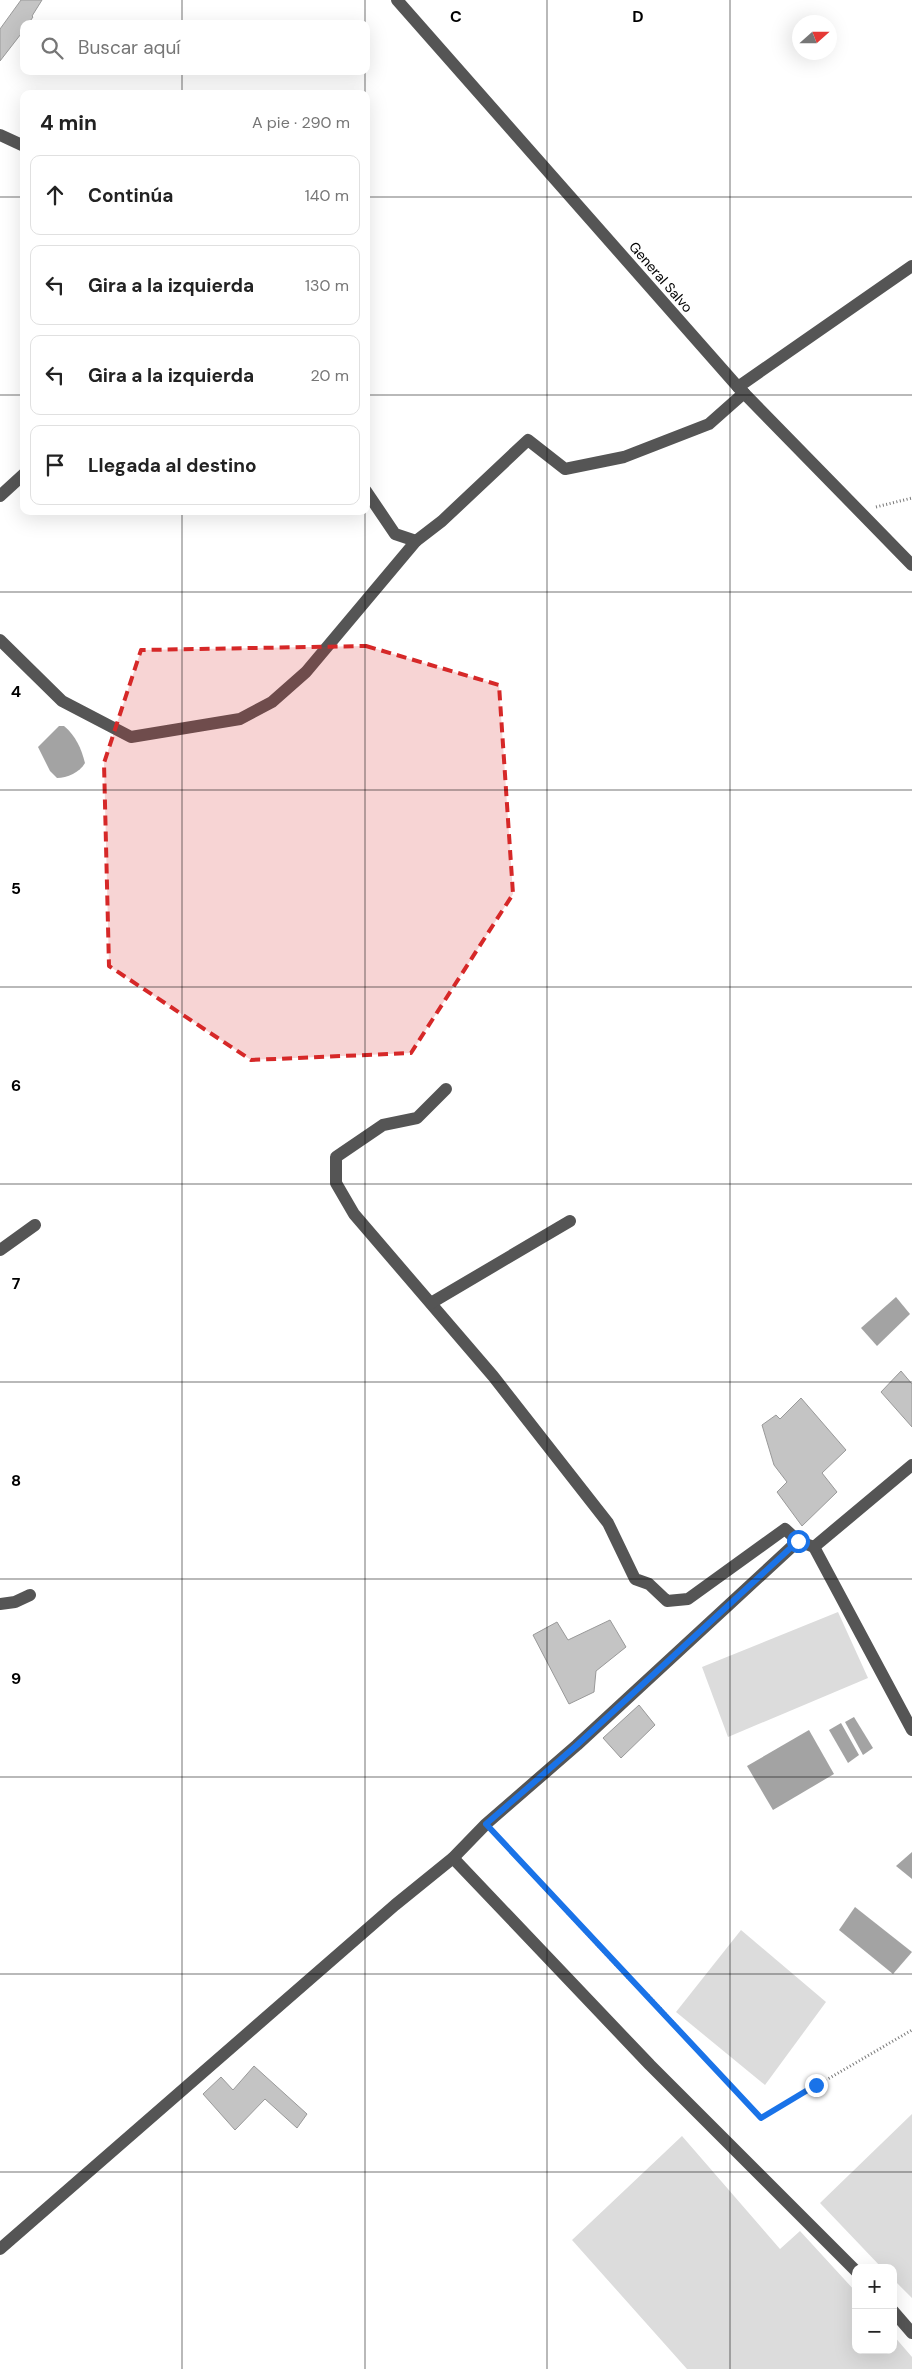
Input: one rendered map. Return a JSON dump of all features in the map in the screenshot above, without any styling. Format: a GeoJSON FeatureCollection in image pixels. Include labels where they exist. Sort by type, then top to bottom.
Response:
{"type":"FeatureCollection","features":[{"type":"Feature","properties":{"kind":"street","name":"General Salvo"},"geometry":{"type":"LineString","coordinates":[[397,0],[741,390],[912,566]]}},
{"type":"Feature","properties":{"kind":"street"},"geometry":{"type":"LineString","coordinates":[[0,135],[20,144]]}},
{"type":"Feature","properties":{"kind":"street"},"geometry":{"type":"LineString","coordinates":[[0,640],[62,701],[131,737],[240,718],[272,702],[306,672],[416,541],[442,521],[528,440],[565,469],[624,457],[709,424],[741,390],[912,266]]}},
{"type":"Feature","properties":{"kind":"street"},"geometry":{"type":"LineString","coordinates":[[0,496],[20,478]]}},
{"type":"Feature","properties":{"kind":"street"},"geometry":{"type":"LineString","coordinates":[[370,497],[395,534],[416,541]]}},
{"type":"Feature","properties":{"kind":"street"},"geometry":{"type":"LineString","coordinates":[[446,1089],[417,1118],[383,1125],[336,1157],[336,1183],[354,1214],[493,1376],[608,1523],[635,1579],[649,1584],[667,1601],[688,1599],[785,1529],[798,1541],[814,1547],[912,1730]]}},
{"type":"Feature","properties":{"kind":"street"},"geometry":{"type":"LineString","coordinates":[[431,1303],[570,1221]]}},
{"type":"Feature","properties":{"kind":"street"},"geometry":{"type":"LineString","coordinates":[[0,1250],[35,1225]]}},
{"type":"Feature","properties":{"kind":"street"},"geometry":{"type":"LineString","coordinates":[[814,1547],[912,1465]]}},
{"type":"Feature","properties":{"kind":"street"},"geometry":{"type":"LineString","coordinates":[[0,2249],[395,1905],[452,1858],[486,1824],[577,1745],[798,1541]]}},
{"type":"Feature","properties":{"kind":"street"},"geometry":{"type":"LineString","coordinates":[[0,1604],[15,1602],[30,1595]]}},
{"type":"Feature","properties":{"kind":"street"},"geometry":{"type":"LineString","coordinates":[[452,1858],[650,2065],[852,2267]]}},
{"type":"Feature","properties":{"kind":"street"},"geometry":{"type":"LineString","coordinates":[[897,2316],[912,2333]]}},
{"type":"Feature","properties":{"kind":"path"},"geometry":{"type":"LineString","coordinates":[[858,511],[912,498]]}},
{"type":"Feature","properties":{"kind":"path"},"geometry":{"type":"LineString","coordinates":[[486,1824],[761,2118],[912,2030]]}},
{"type":"Feature","properties":{"kind":"highlighted area"},"geometry":{"type":"Polygon","coordinates":[[[366,646],[499,685],[513,894],[411,1053],[251,1060],[109,966],[104,763],[141,650],[366,646]]]}},
{"type":"Feature","properties":{"kind":"shaded area"},"geometry":{"type":"Polygon","coordinates":[[[59,726],[64,726],[75,738],[85,763],[73,774],[57,778],[50,771],[38,747],[59,726]]]}},
{"type":"Feature","properties":{"kind":"shaded area"},"geometry":{"type":"Polygon","coordinates":[[[896,1297],[910,1314],[877,1346],[861,1328],[896,1297]]]}},
{"type":"Feature","properties":{"kind":"shaded area"},"geometry":{"type":"Polygon","coordinates":[[[838,1612],[868,1678],[728,1737],[702,1667],[838,1612]]]}},
{"type":"Feature","properties":{"kind":"shaded area"},"geometry":{"type":"Polygon","coordinates":[[[854,1717],[873,1748],[863,1755],[845,1722],[854,1717]]]}},
{"type":"Feature","properties":{"kind":"shaded area"},"geometry":{"type":"Polygon","coordinates":[[[841,1723],[859,1755],[848,1763],[829,1730],[841,1723]]]}},
{"type":"Feature","properties":{"kind":"shaded area"},"geometry":{"type":"Polygon","coordinates":[[[809,1730],[834,1774],[773,1810],[747,1766],[809,1730]]]}},
{"type":"Feature","properties":{"kind":"shaded area"},"geometry":{"type":"Polygon","coordinates":[[[912,1852],[912,1879],[896,1866],[912,1852]]]}},
{"type":"Feature","properties":{"kind":"shaded area"},"geometry":{"type":"Polygon","coordinates":[[[855,1907],[912,1952],[893,1974],[839,1930],[855,1907]]]}},
{"type":"Feature","properties":{"kind":"shaded area"},"geometry":{"type":"Polygon","coordinates":[[[741,1930],[826,2002],[765,2085],[676,2012],[741,1930]]]}},
{"type":"Feature","properties":{"kind":"shaded area"},"geometry":{"type":"Polygon","coordinates":[[[912,2114],[912,2298],[897,2283],[897,2264],[878,2264],[820,2203],[912,2114]]]}},
{"type":"Feature","properties":{"kind":"shaded area"},"geometry":{"type":"Polygon","coordinates":[[[682,2136],[780,2249],[800,2231],[852,2288],[852,2354],[897,2354],[897,2340],[912,2357],[912,2369],[687,2369],[572,2240],[682,2136]]]}},
{"type":"Feature","properties":{"kind":"building"},"geometry":{"type":"Polygon","coordinates":[[[21,0],[42,0],[31,20],[20,20],[20,35],[0,61],[0,29],[21,0]]]}},
{"type":"Feature","properties":{"kind":"building"},"geometry":{"type":"Polygon","coordinates":[[[901,1371],[912,1384],[912,1427],[881,1392],[901,1371]]]}},
{"type":"Feature","properties":{"kind":"building"},"geometry":{"type":"Polygon","coordinates":[[[801,1398],[846,1450],[822,1473],[837,1492],[802,1526],[777,1492],[787,1482],[774,1465],[762,1425],[776,1415],[780,1419],[801,1398]]]}},
{"type":"Feature","properties":{"kind":"building"},"geometry":{"type":"Polygon","coordinates":[[[610,1620],[626,1647],[596,1671],[594,1692],[569,1704],[533,1635],[557,1622],[568,1640],[610,1620]]]}},
{"type":"Feature","properties":{"kind":"building"},"geometry":{"type":"Polygon","coordinates":[[[639,1705],[655,1725],[621,1758],[603,1738],[639,1705]]]}},
{"type":"Feature","properties":{"kind":"building"},"geometry":{"type":"Polygon","coordinates":[[[254,2066],[307,2114],[297,2128],[265,2099],[235,2130],[203,2094],[221,2077],[233,2090],[254,2066]]]}},
{"type":"Feature","properties":{"kind":"route"},"geometry":{"type":"LineString","coordinates":[[798,1541],[577,1745],[486,1824],[629,1979],[649,1996],[761,2118],[816,2085]]}}]}
